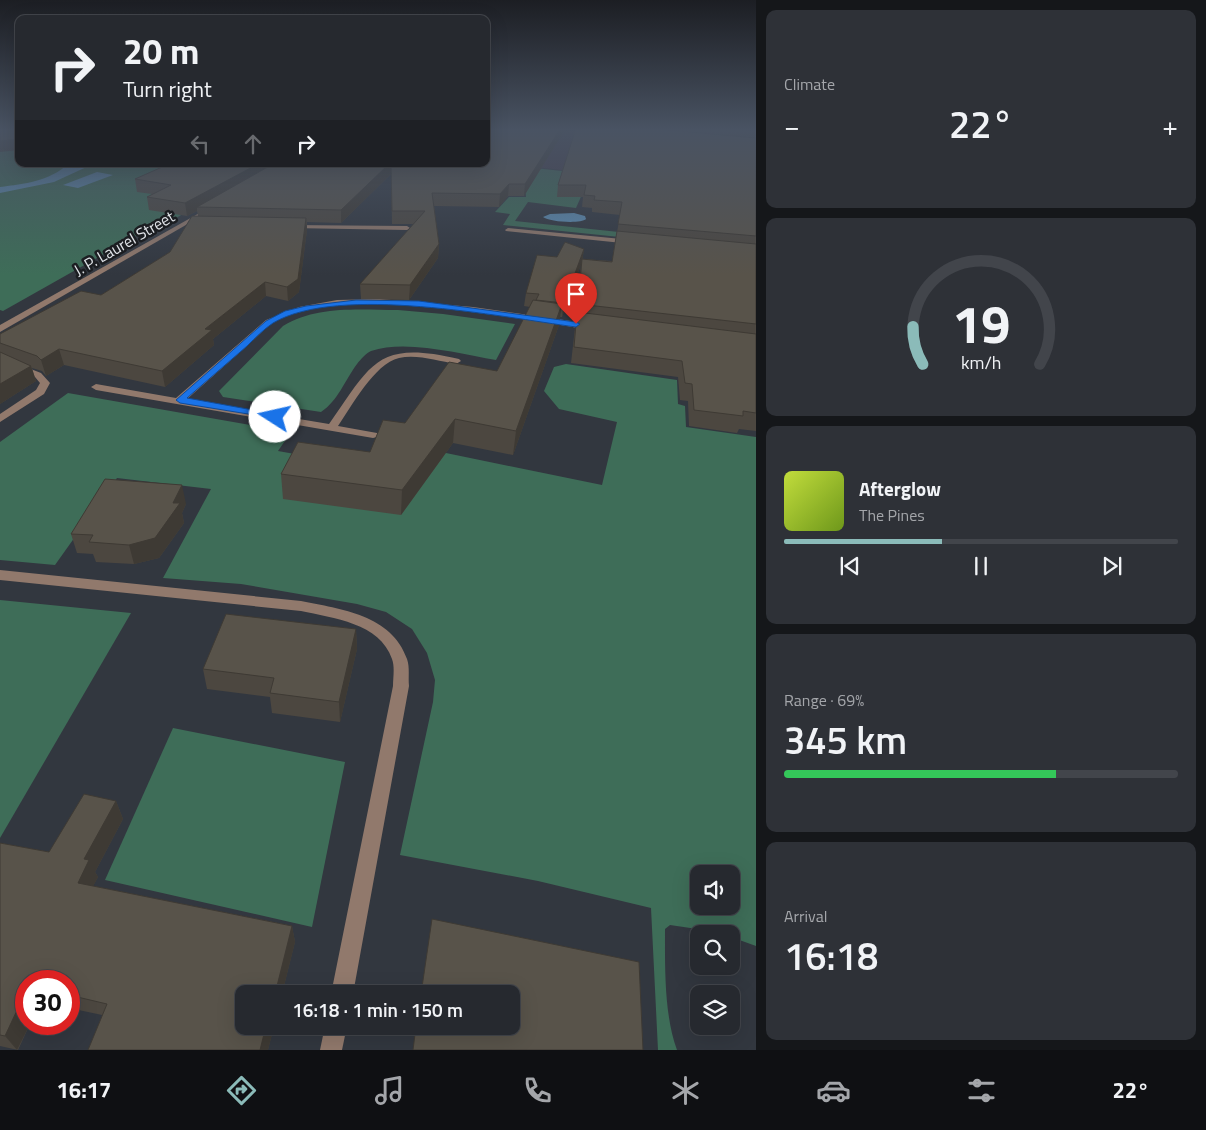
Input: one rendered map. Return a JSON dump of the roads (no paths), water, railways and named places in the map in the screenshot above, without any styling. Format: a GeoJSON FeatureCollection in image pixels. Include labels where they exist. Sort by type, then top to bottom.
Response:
{"type":"FeatureCollection","features":[{"type":"Feature","properties":{"kind":"street","name":"J. P. Laurel Street"},"geometry":{"type":"LineString","coordinates":[[0,329],[207,210]]}},
{"type":"Feature","properties":{"kind":"street"},"geometry":{"type":"LineString","coordinates":[[184,224],[203,225]]}},
{"type":"Feature","properties":{"kind":"street"},"geometry":{"type":"LineString","coordinates":[[281,226],[407,228]]}},
{"type":"Feature","properties":{"kind":"street"},"geometry":{"type":"LineString","coordinates":[[508,230],[641,243]]}},
{"type":"Feature","properties":{"kind":"street"},"geometry":{"type":"LineString","coordinates":[[180,400],[269,322],[288,313],[323,305],[356,302],[419,304],[605,328]]}},
{"type":"Feature","properties":{"kind":"street"},"geometry":{"type":"LineString","coordinates":[[332,427],[372,372],[384,361],[394,356],[412,355],[456,361]]}},
{"type":"Feature","properties":{"kind":"street"},"geometry":{"type":"LineString","coordinates":[[0,360],[38,375],[45,383],[40,392],[0,419]]}},
{"type":"Feature","properties":{"kind":"street"},"geometry":{"type":"LineString","coordinates":[[96,387],[180,400],[373,435]]}},
{"type":"Feature","properties":{"kind":"street"},"geometry":{"type":"LineString","coordinates":[[0,575],[301,606],[343,615],[369,624],[389,640],[400,660],[401,686],[344,985]]}},
{"type":"Feature","properties":{"kind":"street"},"geometry":{"type":"LineString","coordinates":[[331,1050],[334,1035]]}},
{"type":"Feature","properties":{"kind":"water"},"geometry":{"type":"Polygon","coordinates":[[[65,177],[54,182],[0,193],[0,187],[45,178],[65,177]]]}},
{"type":"Feature","properties":{"kind":"water"},"geometry":{"type":"Polygon","coordinates":[[[84,177],[108,177],[78,188],[63,185],[84,177]]]}},
{"type":"Feature","properties":{"kind":"water"},"geometry":{"type":"Polygon","coordinates":[[[574,213],[585,216],[586,219],[578,222],[565,222],[543,217],[550,214],[574,213]]]}}]}
